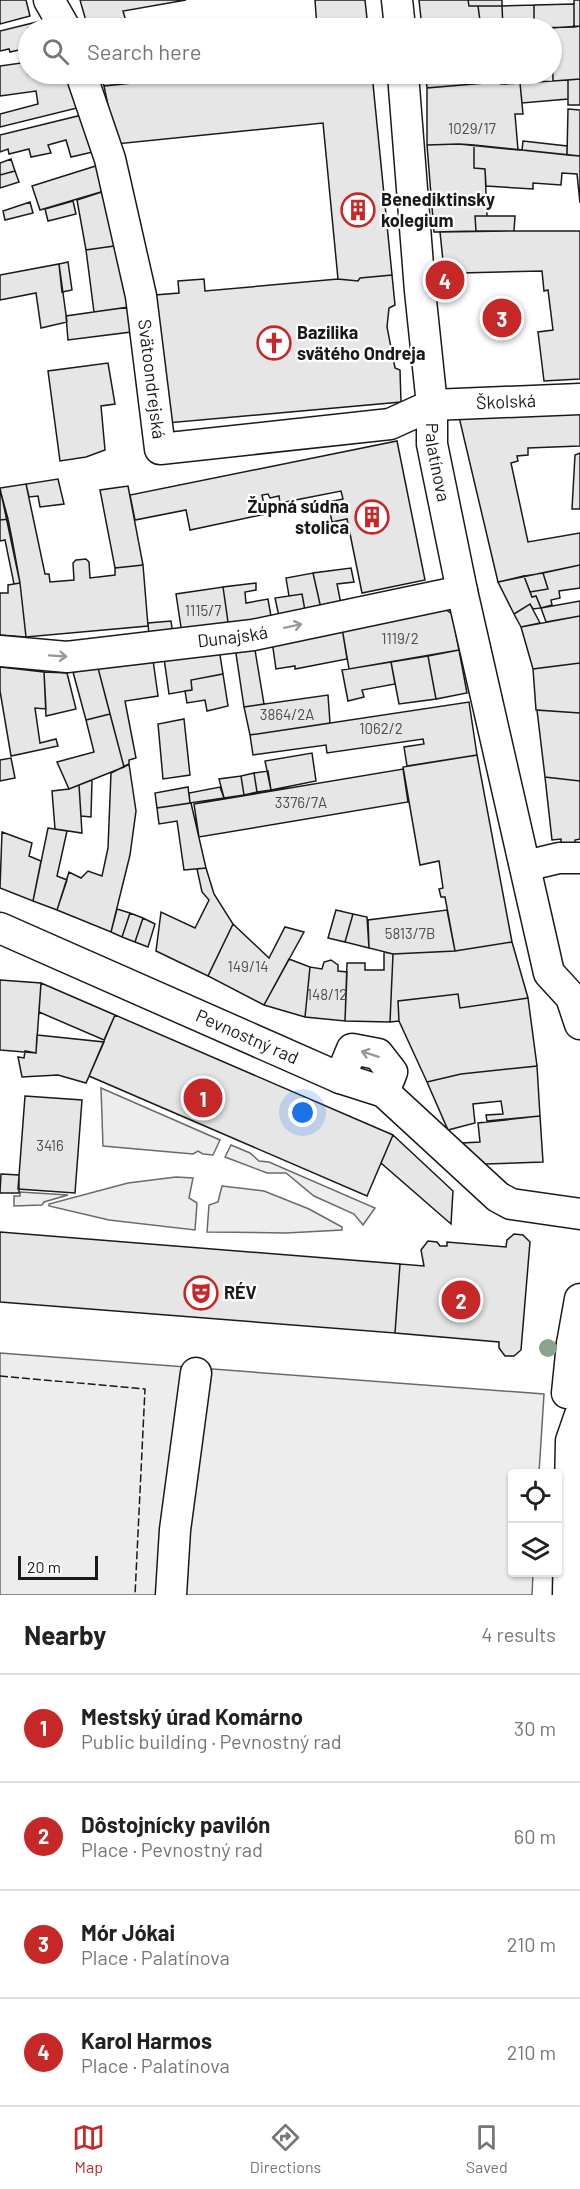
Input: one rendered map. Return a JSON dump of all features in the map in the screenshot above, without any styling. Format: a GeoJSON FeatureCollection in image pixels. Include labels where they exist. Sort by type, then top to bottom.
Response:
{"type":"FeatureCollection","features":[{"type":"Feature","properties":{"kind":"street"},"geometry":{"type":"LineString","coordinates":[[50,0],[60,18]]}},
{"type":"Feature","properties":{"kind":"street"},"geometry":{"type":"LineString","coordinates":[[397,0],[399,18]]}},
{"type":"Feature","properties":{"kind":"street","name":"Svätoondrejská"},"geometry":{"type":"LineString","coordinates":[[84,84],[110,159],[141,296],[160,449],[390,424],[432,405]]}},
{"type":"Feature","properties":{"kind":"street","name":"Palatínova"},"geometry":{"type":"LineString","coordinates":[[404,84],[420,291],[432,405],[432,444],[462,591],[549,973],[577,1003]]}},
{"type":"Feature","properties":{"kind":"street","name":"Školská"},"geometry":{"type":"LineString","coordinates":[[432,405],[580,399]]}},
{"type":"Feature","properties":{"kind":"street","name":"Dunajská"},"geometry":{"type":"LineString","coordinates":[[0,651],[67,657],[253,635],[462,591]]}},
{"type":"Feature","properties":{"kind":"street"},"geometry":{"type":"LineString","coordinates":[[522,854],[580,858]]}},
{"type":"Feature","properties":{"kind":"street","name":"Pevnostný rad"},"geometry":{"type":"LineString","coordinates":[[0,928],[340,1078],[384,1092],[472,1177],[498,1197],[511,1204],[580,1214]]}},
{"type":"Feature","properties":{"kind":"street"},"geometry":{"type":"LineString","coordinates":[[568,1595],[571,1441],[580,1299]]}},
{"type":"Feature","properties":{"kind":"street"},"geometry":{"type":"LineString","coordinates":[[171,1595],[175,1530],[196,1373]]}},
{"type":"Feature","properties":{"kind":"shaded area"},"geometry":{"type":"Polygon","coordinates":[[[101,1088],[220,1140],[213,1155],[198,1151],[193,1154],[103,1146],[101,1088]]]}},
{"type":"Feature","properties":{"kind":"shaded area"},"geometry":{"type":"Polygon","coordinates":[[[231,1145],[250,1153],[259,1161],[269,1162],[375,1208],[363,1225],[354,1214],[314,1196],[286,1173],[267,1173],[225,1157],[231,1145]]]}},
{"type":"Feature","properties":{"kind":"shaded area"},"geometry":{"type":"Polygon","coordinates":[[[176,1177],[193,1178],[189,1198],[197,1203],[195,1230],[109,1220],[49,1206],[49,1204],[128,1183],[176,1177]]]}},
{"type":"Feature","properties":{"kind":"shaded area"},"geometry":{"type":"Polygon","coordinates":[[[222,1186],[264,1191],[309,1209],[342,1227],[342,1230],[286,1233],[207,1232],[209,1205],[218,1202],[222,1186]]]}},
{"type":"Feature","properties":{"kind":"shaded area"},"geometry":{"type":"Polygon","coordinates":[[[20,1192],[68,1195],[44,1202],[42,1205],[14,1206],[14,1196],[20,1196],[20,1192]]]}},
{"type":"Feature","properties":{"kind":"shaded area"},"geometry":{"type":"Polygon","coordinates":[[[0,1353],[544,1394],[539,1469],[508,1469],[508,1577],[533,1577],[532,1595],[0,1595],[0,1353]]]}},
{"type":"Feature","properties":{"kind":"building"},"geometry":{"type":"Polygon","coordinates":[[[0,0],[26,0],[30,16],[0,24],[0,0]]]}},
{"type":"Feature","properties":{"kind":"building"},"geometry":{"type":"Polygon","coordinates":[[[80,0],[186,0],[123,11],[125,18],[85,18],[80,0]]]}},
{"type":"Feature","properties":{"kind":"building"},"geometry":{"type":"Polygon","coordinates":[[[315,0],[365,0],[367,18],[316,18],[315,0]]]}},
{"type":"Feature","properties":{"kind":"building"},"geometry":{"type":"Polygon","coordinates":[[[419,0],[468,0],[469,6],[478,6],[480,18],[421,18],[419,0]]]}},
{"type":"Feature","properties":{"kind":"building"},"geometry":{"type":"Polygon","coordinates":[[[468,0],[502,0],[502,6],[469,6],[468,0]]]}},
{"type":"Feature","properties":{"kind":"building"},"geometry":{"type":"Polygon","coordinates":[[[574,0],[580,0],[580,26],[574,27],[574,0]]]}},
{"type":"Feature","properties":{"kind":"building"},"geometry":{"type":"Polygon","coordinates":[[[574,4],[574,27],[562,27],[562,18],[534,18],[534,5],[574,4]]]}},
{"type":"Feature","properties":{"kind":"building"},"geometry":{"type":"Polygon","coordinates":[[[534,5],[534,18],[503,18],[502,6],[534,5]]]}},
{"type":"Feature","properties":{"kind":"building"},"geometry":{"type":"Polygon","coordinates":[[[478,6],[502,6],[503,18],[480,18],[478,6]]]}},
{"type":"Feature","properties":{"kind":"building"},"geometry":{"type":"Polygon","coordinates":[[[580,26],[580,79],[562,80],[562,27],[580,26]]]}},
{"type":"Feature","properties":{"kind":"building"},"geometry":{"type":"Polygon","coordinates":[[[18,27],[18,50],[0,51],[0,31],[18,27]]]}},
{"type":"Feature","properties":{"kind":"building"},"geometry":{"type":"Polygon","coordinates":[[[18,63],[18,84],[73,84],[81,107],[0,127],[0,114],[38,104],[36,91],[0,96],[0,66],[18,63]]]}},
{"type":"Feature","properties":{"kind":"building"},"geometry":{"type":"Polygon","coordinates":[[[580,79],[580,105],[568,105],[568,80],[580,79]]]}},
{"type":"Feature","properties":{"kind":"building"},"geometry":{"type":"Polygon","coordinates":[[[562,80],[568,80],[568,99],[522,103],[520,84],[562,84],[562,80]]]}},
{"type":"Feature","properties":{"kind":"building","name":"Benediktinsky kolegium"},"geometry":{"type":"Polygon","coordinates":[[[123,84],[373,84],[392,275],[360,278],[358,281],[338,279],[323,123],[116,144],[104,86],[123,84]]]}},
{"type":"Feature","properties":{"kind":"building"},"geometry":{"type":"Polygon","coordinates":[[[427,84],[474,84],[427,88],[427,84]]]}},
{"type":"Feature","properties":{"kind":"building"},"geometry":{"type":"Polygon","coordinates":[[[474,84],[520,84],[523,114],[515,114],[518,150],[459,144],[427,145],[427,88],[474,84]]]}},
{"type":"Feature","properties":{"kind":"building"},"geometry":{"type":"Polygon","coordinates":[[[568,109],[580,110],[580,156],[567,155],[568,109]]]}},
{"type":"Feature","properties":{"kind":"building"},"geometry":{"type":"Polygon","coordinates":[[[86,114],[97,151],[71,157],[66,140],[48,145],[51,153],[31,157],[29,149],[9,154],[8,149],[0,152],[0,135],[86,114]]]}},
{"type":"Feature","properties":{"kind":"building"},"geometry":{"type":"Polygon","coordinates":[[[523,141],[567,146],[567,155],[522,150],[523,141]]]}},
{"type":"Feature","properties":{"kind":"building"},"geometry":{"type":"Polygon","coordinates":[[[427,145],[474,145],[474,168],[485,169],[487,216],[475,216],[476,231],[434,232],[427,145]]]}},
{"type":"Feature","properties":{"kind":"building"},"geometry":{"type":"Polygon","coordinates":[[[474,145],[580,156],[580,203],[577,174],[562,173],[561,185],[533,183],[533,189],[486,186],[485,169],[474,168],[474,145]]]}},
{"type":"Feature","properties":{"kind":"building"},"geometry":{"type":"Polygon","coordinates":[[[11,159],[15,171],[0,175],[0,163],[11,159]]]}},
{"type":"Feature","properties":{"kind":"building"},"geometry":{"type":"Polygon","coordinates":[[[102,164],[111,189],[40,210],[32,186],[102,164]]]}},
{"type":"Feature","properties":{"kind":"building"},"geometry":{"type":"Polygon","coordinates":[[[15,171],[19,182],[0,188],[0,175],[15,171]]]}},
{"type":"Feature","properties":{"kind":"building"},"geometry":{"type":"Polygon","coordinates":[[[111,189],[121,245],[86,250],[77,200],[111,189]]]}},
{"type":"Feature","properties":{"kind":"building"},"geometry":{"type":"Polygon","coordinates":[[[73,201],[76,214],[48,221],[45,209],[73,201]]]}},
{"type":"Feature","properties":{"kind":"building"},"geometry":{"type":"Polygon","coordinates":[[[30,202],[33,213],[5,220],[3,211],[30,202]]]}},
{"type":"Feature","properties":{"kind":"building"},"geometry":{"type":"Polygon","coordinates":[[[475,216],[515,216],[514,231],[476,231],[475,216]]]}},
{"type":"Feature","properties":{"kind":"building"},"geometry":{"type":"Polygon","coordinates":[[[580,231],[580,379],[544,381],[538,332],[553,330],[548,290],[544,291],[542,271],[461,273],[463,278],[459,287],[451,287],[445,280],[440,232],[580,231]]]}},
{"type":"Feature","properties":{"kind":"building"},"geometry":{"type":"Polygon","coordinates":[[[121,245],[129,307],[94,312],[86,250],[121,245]]]}},
{"type":"Feature","properties":{"kind":"building"},"geometry":{"type":"Polygon","coordinates":[[[68,262],[72,290],[62,292],[59,264],[68,262]]]}},
{"type":"Feature","properties":{"kind":"building"},"geometry":{"type":"Polygon","coordinates":[[[59,264],[67,322],[41,328],[36,293],[0,300],[0,275],[59,264]]]}},
{"type":"Feature","properties":{"kind":"building","name":"Bazilika svätého Ondreja"},"geometry":{"type":"Polygon","coordinates":[[[392,275],[395,305],[389,308],[387,327],[395,368],[400,370],[401,402],[167,423],[155,295],[179,293],[178,281],[204,279],[205,291],[338,279],[358,281],[360,278],[392,275]]]}},
{"type":"Feature","properties":{"kind":"building"},"geometry":{"type":"Polygon","coordinates":[[[128,307],[131,332],[68,340],[66,316],[128,307]]]}},
{"type":"Feature","properties":{"kind":"building"},"geometry":{"type":"Polygon","coordinates":[[[108,363],[115,404],[101,406],[105,450],[86,457],[60,461],[48,371],[108,363]]]}},
{"type":"Feature","properties":{"kind":"building"},"geometry":{"type":"Polygon","coordinates":[[[580,412],[580,446],[528,448],[528,455],[517,456],[518,461],[511,463],[528,542],[580,533],[580,565],[498,582],[459,417],[580,412]]]}},
{"type":"Feature","properties":{"kind":"building","name":"Župná súdna stolica"},"geometry":{"type":"Polygon","coordinates":[[[397,441],[425,580],[362,593],[347,519],[332,522],[328,502],[343,499],[341,491],[280,503],[279,496],[270,498],[268,494],[262,495],[266,514],[190,530],[186,510],[135,520],[130,495],[397,441]]]}},
{"type":"Feature","properties":{"kind":"building"},"geometry":{"type":"Polygon","coordinates":[[[580,453],[580,509],[572,509],[575,455],[580,453]]]}},
{"type":"Feature","properties":{"kind":"building"},"geometry":{"type":"Polygon","coordinates":[[[58,479],[64,504],[40,507],[38,496],[29,497],[26,484],[58,479]]]}},
{"type":"Feature","properties":{"kind":"building"},"geometry":{"type":"Polygon","coordinates":[[[26,484],[45,574],[49,574],[50,582],[74,580],[73,563],[76,560],[86,559],[89,562],[90,578],[115,575],[115,568],[143,565],[148,626],[26,637],[20,583],[0,488],[26,484]]]}},
{"type":"Feature","properties":{"kind":"building"},"geometry":{"type":"Polygon","coordinates":[[[128,486],[143,565],[115,568],[100,490],[128,486]]]}},
{"type":"Feature","properties":{"kind":"building"},"geometry":{"type":"Polygon","coordinates":[[[1,493],[8,519],[0,520],[1,493]]]}},
{"type":"Feature","properties":{"kind":"building"},"geometry":{"type":"Polygon","coordinates":[[[8,519],[20,583],[14,584],[5,540],[0,541],[0,520],[8,519]]]}},
{"type":"Feature","properties":{"kind":"building"},"geometry":{"type":"Polygon","coordinates":[[[580,565],[580,588],[559,591],[560,598],[551,600],[552,605],[541,608],[536,596],[532,597],[530,592],[548,589],[543,573],[580,565]]]}},
{"type":"Feature","properties":{"kind":"building"},"geometry":{"type":"Polygon","coordinates":[[[351,568],[354,582],[337,584],[342,609],[322,613],[313,573],[351,568]]]}},
{"type":"Feature","properties":{"kind":"building"},"geometry":{"type":"Polygon","coordinates":[[[313,573],[322,613],[306,616],[302,594],[289,596],[286,578],[313,573]]]}},
{"type":"Feature","properties":{"kind":"building"},"geometry":{"type":"Polygon","coordinates":[[[543,573],[548,589],[530,592],[524,576],[543,573]]]}},
{"type":"Feature","properties":{"kind":"building"},"geometry":{"type":"Polygon","coordinates":[[[524,576],[532,597],[536,596],[541,608],[533,609],[530,604],[514,614],[498,582],[524,576]]]}},
{"type":"Feature","properties":{"kind":"building"},"geometry":{"type":"Polygon","coordinates":[[[20,583],[26,637],[0,635],[0,593],[8,593],[8,585],[20,583]]]}},
{"type":"Feature","properties":{"kind":"building"},"geometry":{"type":"Polygon","coordinates":[[[256,583],[256,590],[245,592],[246,603],[268,599],[272,622],[229,629],[223,587],[256,583]]]}},
{"type":"Feature","properties":{"kind":"building"},"geometry":{"type":"Polygon","coordinates":[[[223,587],[229,629],[182,634],[176,594],[223,587]]]}},
{"type":"Feature","properties":{"kind":"building"},"geometry":{"type":"Polygon","coordinates":[[[302,594],[306,616],[280,621],[275,598],[302,594]]]}},
{"type":"Feature","properties":{"kind":"building"},"geometry":{"type":"Polygon","coordinates":[[[580,601],[580,616],[546,622],[541,608],[580,601]]]}},
{"type":"Feature","properties":{"kind":"building"},"geometry":{"type":"Polygon","coordinates":[[[530,604],[540,623],[521,627],[514,614],[530,604]]]}},
{"type":"Feature","properties":{"kind":"building"},"geometry":{"type":"Polygon","coordinates":[[[442,607],[452,614],[459,650],[349,669],[342,628],[442,607]]]}},
{"type":"Feature","properties":{"kind":"building"},"geometry":{"type":"Polygon","coordinates":[[[580,616],[580,663],[533,669],[521,627],[580,616]]]}},
{"type":"Feature","properties":{"kind":"building"},"geometry":{"type":"Polygon","coordinates":[[[171,621],[173,635],[149,637],[148,623],[171,621]]]}},
{"type":"Feature","properties":{"kind":"building"},"geometry":{"type":"Polygon","coordinates":[[[342,628],[347,659],[295,669],[295,666],[276,669],[272,641],[342,628]]]}},
{"type":"Feature","properties":{"kind":"building"},"geometry":{"type":"Polygon","coordinates":[[[254,644],[264,704],[244,707],[235,647],[254,644]]]}},
{"type":"Feature","properties":{"kind":"building"},"geometry":{"type":"Polygon","coordinates":[[[219,649],[223,674],[191,680],[192,690],[169,694],[164,658],[219,649]]]}},
{"type":"Feature","properties":{"kind":"building"},"geometry":{"type":"Polygon","coordinates":[[[459,650],[467,693],[436,699],[428,656],[459,650]]]}},
{"type":"Feature","properties":{"kind":"building"},"geometry":{"type":"Polygon","coordinates":[[[428,656],[436,699],[399,704],[391,662],[428,656]]]}},
{"type":"Feature","properties":{"kind":"building"},"geometry":{"type":"Polygon","coordinates":[[[153,660],[158,696],[125,701],[136,758],[129,760],[129,764],[124,767],[98,668],[153,660]]]}},
{"type":"Feature","properties":{"kind":"building"},"geometry":{"type":"Polygon","coordinates":[[[391,662],[395,684],[362,690],[364,697],[348,701],[342,670],[391,662]]]}},
{"type":"Feature","properties":{"kind":"building"},"geometry":{"type":"Polygon","coordinates":[[[580,663],[580,713],[536,710],[533,669],[580,663]]]}},
{"type":"Feature","properties":{"kind":"building"},"geometry":{"type":"Polygon","coordinates":[[[0,667],[44,672],[46,709],[35,708],[40,743],[56,739],[58,746],[11,756],[0,691],[0,667]]]}},
{"type":"Feature","properties":{"kind":"building"},"geometry":{"type":"Polygon","coordinates":[[[98,668],[110,714],[86,720],[73,672],[98,668]]]}},
{"type":"Feature","properties":{"kind":"building"},"geometry":{"type":"Polygon","coordinates":[[[44,672],[67,673],[76,709],[46,716],[44,672]]]}},
{"type":"Feature","properties":{"kind":"building"},"geometry":{"type":"Polygon","coordinates":[[[223,674],[228,706],[207,711],[205,700],[187,703],[185,691],[192,690],[191,680],[223,674]]]}},
{"type":"Feature","properties":{"kind":"building"},"geometry":{"type":"Polygon","coordinates":[[[328,695],[330,723],[250,735],[244,707],[328,695]]]}},
{"type":"Feature","properties":{"kind":"building"},"geometry":{"type":"Polygon","coordinates":[[[469,702],[477,755],[407,766],[404,747],[424,744],[423,739],[327,753],[326,745],[253,755],[250,735],[469,702]]]}},
{"type":"Feature","properties":{"kind":"building"},"geometry":{"type":"Polygon","coordinates":[[[537,710],[580,713],[580,781],[545,777],[537,710]]]}},
{"type":"Feature","properties":{"kind":"building"},"geometry":{"type":"Polygon","coordinates":[[[110,714],[124,767],[69,789],[57,762],[94,752],[86,720],[110,714]]]}},
{"type":"Feature","properties":{"kind":"building"},"geometry":{"type":"Polygon","coordinates":[[[184,719],[190,775],[163,779],[158,724],[184,719]]]}},
{"type":"Feature","properties":{"kind":"building"},"geometry":{"type":"Polygon","coordinates":[[[312,753],[316,781],[271,790],[265,761],[312,753]]]}},
{"type":"Feature","properties":{"kind":"building"},"geometry":{"type":"Polygon","coordinates":[[[477,755],[512,942],[455,951],[445,897],[441,897],[439,889],[443,888],[439,861],[420,865],[403,767],[477,755]]]}},
{"type":"Feature","properties":{"kind":"building"},"geometry":{"type":"Polygon","coordinates":[[[11,758],[15,778],[0,781],[0,760],[11,758]]]}},
{"type":"Feature","properties":{"kind":"building"},"geometry":{"type":"Polygon","coordinates":[[[129,764],[136,811],[130,855],[111,932],[57,910],[69,872],[81,878],[88,871],[102,876],[108,848],[111,773],[129,764]]]}},
{"type":"Feature","properties":{"kind":"building"},"geometry":{"type":"Polygon","coordinates":[[[403,769],[408,802],[199,837],[194,804],[403,769]]]}},
{"type":"Feature","properties":{"kind":"building"},"geometry":{"type":"Polygon","coordinates":[[[268,771],[271,790],[257,792],[254,773],[268,771]]]}},
{"type":"Feature","properties":{"kind":"building"},"geometry":{"type":"Polygon","coordinates":[[[254,773],[257,792],[244,795],[241,776],[254,773]]]}},
{"type":"Feature","properties":{"kind":"building"},"geometry":{"type":"Polygon","coordinates":[[[241,776],[244,795],[224,798],[219,779],[241,776]]]}},
{"type":"Feature","properties":{"kind":"building"},"geometry":{"type":"Polygon","coordinates":[[[545,777],[580,781],[580,839],[575,840],[575,845],[561,845],[561,839],[552,840],[545,777]]]}},
{"type":"Feature","properties":{"kind":"building"},"geometry":{"type":"Polygon","coordinates":[[[92,780],[91,817],[81,816],[79,785],[92,780]]]}},
{"type":"Feature","properties":{"kind":"building"},"geometry":{"type":"Polygon","coordinates":[[[79,785],[82,833],[55,829],[52,791],[79,785]]]}},
{"type":"Feature","properties":{"kind":"building"},"geometry":{"type":"Polygon","coordinates":[[[188,787],[190,803],[157,808],[155,793],[188,787]]]}},
{"type":"Feature","properties":{"kind":"building"},"geometry":{"type":"Polygon","coordinates":[[[220,787],[224,798],[190,803],[189,793],[220,787]]]}},
{"type":"Feature","properties":{"kind":"building"},"geometry":{"type":"Polygon","coordinates":[[[191,803],[206,868],[184,870],[177,821],[159,824],[157,808],[191,803]]]}},
{"type":"Feature","properties":{"kind":"building"},"geometry":{"type":"Polygon","coordinates":[[[48,828],[67,831],[57,876],[67,880],[57,910],[33,901],[48,828]]]}},
{"type":"Feature","properties":{"kind":"building"},"geometry":{"type":"Polygon","coordinates":[[[2,832],[32,843],[29,856],[41,861],[33,901],[0,888],[2,832]]]}},
{"type":"Feature","properties":{"kind":"building"},"geometry":{"type":"Polygon","coordinates":[[[206,868],[214,894],[233,924],[208,976],[156,951],[161,912],[195,928],[209,900],[202,892],[197,869],[206,868]]]}},
{"type":"Feature","properties":{"kind":"building"},"geometry":{"type":"Polygon","coordinates":[[[117,909],[130,913],[122,937],[111,932],[117,909]]]}},
{"type":"Feature","properties":{"kind":"building"},"geometry":{"type":"Polygon","coordinates":[[[336,910],[353,914],[345,942],[328,938],[336,910]]]}},
{"type":"Feature","properties":{"kind":"building"},"geometry":{"type":"Polygon","coordinates":[[[447,910],[455,951],[393,954],[369,948],[368,920],[447,910]]]}},
{"type":"Feature","properties":{"kind":"building"},"geometry":{"type":"Polygon","coordinates":[[[130,913],[143,918],[135,942],[122,937],[130,913]]]}},
{"type":"Feature","properties":{"kind":"building"},"geometry":{"type":"Polygon","coordinates":[[[353,914],[367,917],[369,948],[345,942],[353,914]]]}},
{"type":"Feature","properties":{"kind":"building"},"geometry":{"type":"Polygon","coordinates":[[[143,918],[155,924],[148,947],[135,942],[143,918]]]}},
{"type":"Feature","properties":{"kind":"building"},"geometry":{"type":"Polygon","coordinates":[[[233,924],[269,958],[285,927],[304,932],[264,1005],[208,976],[233,924]]]}},
{"type":"Feature","properties":{"kind":"building"},"geometry":{"type":"Polygon","coordinates":[[[512,942],[528,998],[460,1008],[458,994],[398,1001],[399,1021],[390,1022],[393,954],[455,951],[512,942]]]}},
{"type":"Feature","properties":{"kind":"building"},"geometry":{"type":"Polygon","coordinates":[[[384,952],[393,954],[390,1022],[345,1021],[347,963],[365,963],[365,970],[384,970],[384,952]]]}},
{"type":"Feature","properties":{"kind":"building"},"geometry":{"type":"Polygon","coordinates":[[[289,959],[310,967],[305,1017],[264,1005],[289,959]]]}},
{"type":"Feature","properties":{"kind":"building"},"geometry":{"type":"Polygon","coordinates":[[[331,960],[338,965],[338,971],[347,972],[345,1021],[305,1017],[310,967],[322,969],[324,962],[331,960]]]}},
{"type":"Feature","properties":{"kind":"building"},"geometry":{"type":"Polygon","coordinates":[[[0,980],[41,983],[36,1053],[0,1050],[0,980]]]}},
{"type":"Feature","properties":{"kind":"building"},"geometry":{"type":"Polygon","coordinates":[[[41,983],[115,1015],[104,1040],[39,1012],[41,983]]]}},
{"type":"Feature","properties":{"kind":"building"},"geometry":{"type":"Polygon","coordinates":[[[458,994],[460,1008],[528,998],[537,1066],[461,1074],[427,1082],[399,1021],[398,1001],[458,994]]]}},
{"type":"Feature","properties":{"kind":"building"},"geometry":{"type":"Polygon","coordinates":[[[115,1015],[393,1135],[367,1196],[89,1076],[115,1015]]]}},
{"type":"Feature","properties":{"kind":"building"},"geometry":{"type":"Polygon","coordinates":[[[37,1035],[104,1042],[86,1083],[58,1075],[22,1077],[18,1057],[24,1058],[25,1051],[36,1053],[37,1035]]]}},
{"type":"Feature","properties":{"kind":"building"},"geometry":{"type":"Polygon","coordinates":[[[537,1066],[540,1116],[487,1121],[486,1115],[503,1114],[501,1101],[473,1104],[475,1123],[448,1130],[427,1082],[461,1074],[537,1066]]]}},
{"type":"Feature","properties":{"kind":"building"},"geometry":{"type":"Polygon","coordinates":[[[25,1096],[82,1100],[75,1193],[18,1189],[25,1096]]]}},
{"type":"Feature","properties":{"kind":"building"},"geometry":{"type":"Polygon","coordinates":[[[540,1116],[543,1162],[485,1164],[462,1143],[480,1142],[478,1123],[540,1116]]]}},
{"type":"Feature","properties":{"kind":"building"},"geometry":{"type":"Polygon","coordinates":[[[393,1135],[453,1191],[451,1224],[381,1163],[393,1135]]]}},
{"type":"Feature","properties":{"kind":"building"},"geometry":{"type":"Polygon","coordinates":[[[1,1174],[19,1175],[19,1193],[0,1193],[1,1174]]]}},
{"type":"Feature","properties":{"kind":"building"},"geometry":{"type":"Polygon","coordinates":[[[0,1232],[400,1264],[395,1333],[0,1302],[0,1232]]]}},
{"type":"Feature","properties":{"kind":"building"},"geometry":{"type":"Polygon","coordinates":[[[514,1234],[523,1235],[530,1242],[521,1350],[514,1356],[505,1356],[499,1348],[499,1342],[395,1333],[400,1264],[424,1266],[421,1250],[428,1241],[437,1242],[440,1246],[447,1246],[447,1242],[506,1247],[507,1240],[514,1234]]]}},
{"type":"Feature","properties":{"kind":"fence"},"geometry":{"type":"LineString","coordinates":[[0,1376],[145,1389],[135,1595]]}},
{"type":"Feature","properties":{"kind":"place","name":"Benediktinsky kolegium"},"geometry":{"type":"Point","coordinates":[358,210]}},
{"type":"Feature","properties":{"kind":"place","name":"Karol Harmos"},"geometry":{"type":"Point","coordinates":[445,280]}},
{"type":"Feature","properties":{"kind":"place","name":"Mór Jókai"},"geometry":{"type":"Point","coordinates":[502,318]}},
{"type":"Feature","properties":{"kind":"place","name":"Bazilika svätého Ondreja"},"geometry":{"type":"Point","coordinates":[274,343]}},
{"type":"Feature","properties":{"kind":"place","name":"Župná súdna stolica"},"geometry":{"type":"Point","coordinates":[372,517]}},
{"type":"Feature","properties":{"kind":"place","name":"Mestský úrad Komárno"},"geometry":{"type":"Point","coordinates":[203,1098]}},
{"type":"Feature","properties":{"kind":"place","name":"RÉV"},"geometry":{"type":"Point","coordinates":[201,1293]}},
{"type":"Feature","properties":{"kind":"place","name":"Dôstojnícky pavilón"},"geometry":{"type":"Point","coordinates":[461,1300]}}]}
